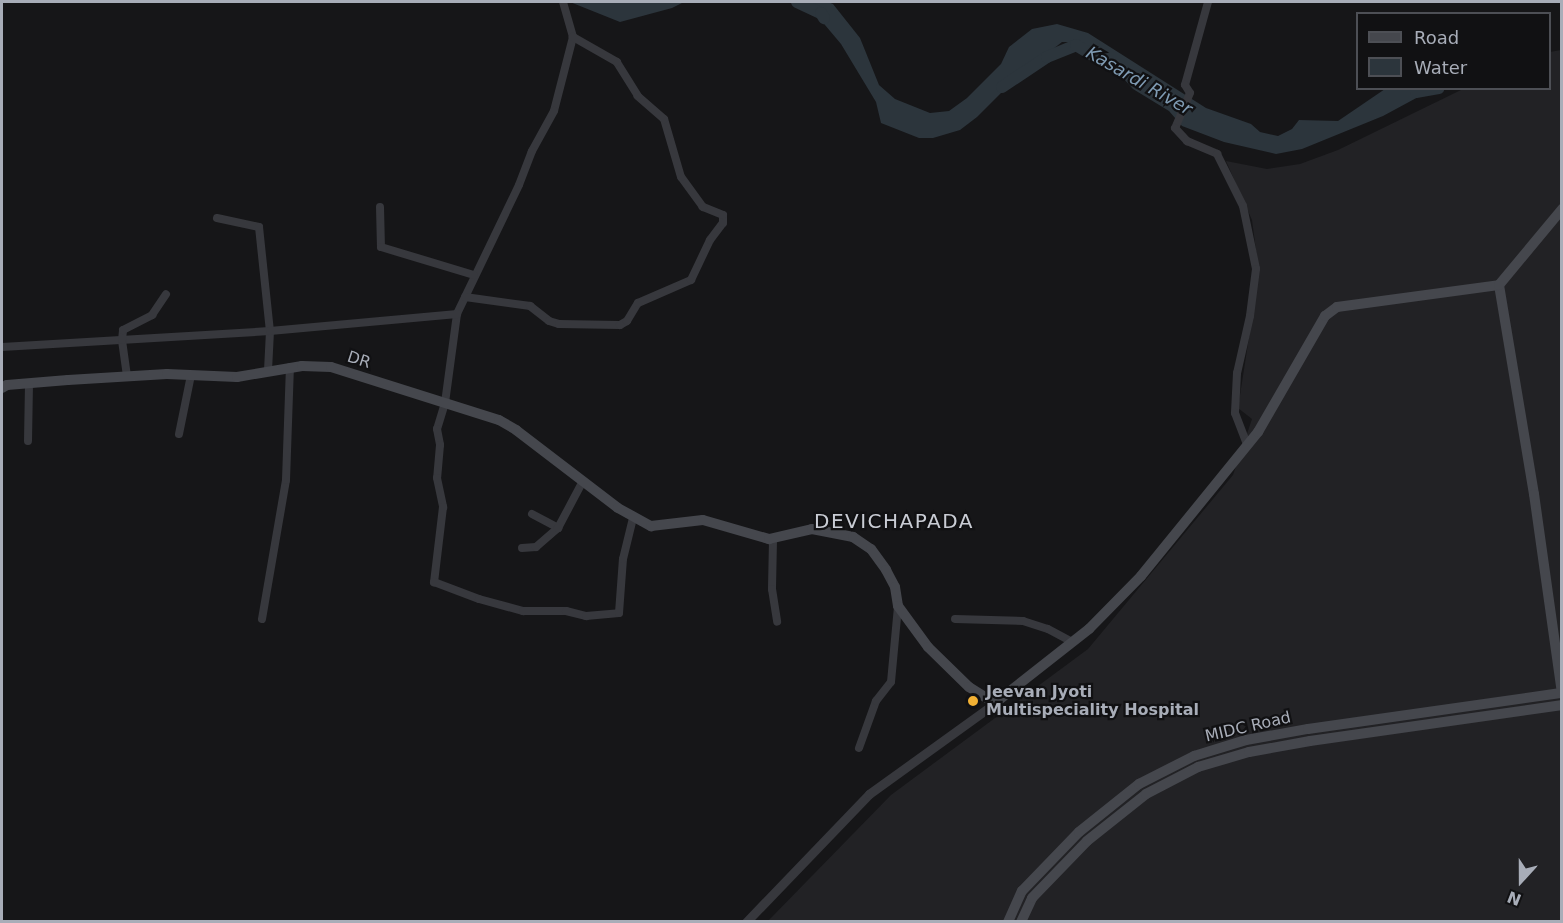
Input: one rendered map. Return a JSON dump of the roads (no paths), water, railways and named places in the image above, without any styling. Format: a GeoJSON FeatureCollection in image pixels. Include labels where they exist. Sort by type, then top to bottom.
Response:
{"type":"FeatureCollection","features":[{"type":"Feature","properties":{"kind":"main road"},"geometry":{"type":"LineString","coordinates":[[772,540],[812,529],[853,537],[871,549],[895,587],[898,606],[928,647],[969,687],[995,703],[1072,642],[1141,576],[1258,432],[1325,316],[1337,307],[1499,285],[1562,209]]}},
{"type":"Feature","properties":{"kind":"main road"},"geometry":{"type":"LineString","coordinates":[[1499,285],[1534,494],[1562,693]]}},
{"type":"Feature","properties":{"kind":"main road","name":"DR"},"geometry":{"type":"LineString","coordinates":[[2,388],[29,383],[127,376],[237,377],[290,367],[331,367],[499,420],[516,430],[633,518],[651,526],[670,526],[690,520],[703,520],[772,540]]}},
{"type":"Feature","properties":{"kind":"main road","name":"MIDC Road"},"geometry":{"type":"LineString","coordinates":[[1008,921],[1022,891],[1079,832],[1139,784],[1194,756],[1246,740],[1308,729],[1562,693]]}},
{"type":"Feature","properties":{"kind":"main road","name":"MIDC Road"},"geometry":{"type":"LineString","coordinates":[[1021,921],[1038,891],[1087,841],[1146,794],[1198,767],[1249,752],[1310,741],[1562,705]]}},
{"type":"Feature","properties":{"kind":"street"},"geometry":{"type":"LineString","coordinates":[[563,2],[573,36],[554,111],[457,314],[445,403],[437,429],[440,448],[437,478],[443,507],[433,577],[437,585],[526,611],[566,611],[586,616],[620,613],[623,559],[633,518]]}},
{"type":"Feature","properties":{"kind":"street"},"geometry":{"type":"LineString","coordinates":[[1208,2],[1185,85],[1190,93],[1175,128],[1187,141],[1217,154],[1243,206],[1256,269],[1250,316],[1237,373],[1235,413],[1247,445]]}},
{"type":"Feature","properties":{"kind":"street"},"geometry":{"type":"LineString","coordinates":[[465,297],[530,306],[549,321],[559,324],[620,325],[627,321],[638,303],[691,280],[710,240],[723,223],[723,215],[703,207],[681,177],[664,119],[638,96],[617,62],[573,36]]}},
{"type":"Feature","properties":{"kind":"street"},"geometry":{"type":"LineString","coordinates":[[380,207],[380,245],[383,249],[440,263],[474,275]]}},
{"type":"Feature","properties":{"kind":"street"},"geometry":{"type":"LineString","coordinates":[[216,218],[259,227],[270,331],[268,371]]}},
{"type":"Feature","properties":{"kind":"street"},"geometry":{"type":"LineString","coordinates":[[127,376],[122,340],[123,330],[152,315],[166,294]]}},
{"type":"Feature","properties":{"kind":"street"},"geometry":{"type":"LineString","coordinates":[[2,347],[270,331],[457,314]]}},
{"type":"Feature","properties":{"kind":"street"},"geometry":{"type":"LineString","coordinates":[[262,619],[286,480],[290,367]]}},
{"type":"Feature","properties":{"kind":"street"},"geometry":{"type":"LineString","coordinates":[[179,434],[191,375]]}},
{"type":"Feature","properties":{"kind":"street"},"geometry":{"type":"LineString","coordinates":[[28,441],[29,383]]}},
{"type":"Feature","properties":{"kind":"street"},"geometry":{"type":"LineString","coordinates":[[522,548],[536,547],[558,528],[583,481]]}},
{"type":"Feature","properties":{"kind":"street"},"geometry":{"type":"LineString","coordinates":[[532,514],[558,528]]}},
{"type":"Feature","properties":{"kind":"street"},"geometry":{"type":"LineString","coordinates":[[772,540],[774,609],[777,622]]}},
{"type":"Feature","properties":{"kind":"street"},"geometry":{"type":"LineString","coordinates":[[859,748],[876,701],[891,682],[898,606]]}},
{"type":"Feature","properties":{"kind":"street"},"geometry":{"type":"LineString","coordinates":[[955,619],[1023,621],[1048,629],[1072,642]]}},
{"type":"Feature","properties":{"kind":"street"},"geometry":{"type":"LineString","coordinates":[[746,921],[869,794],[995,703]]}},
{"type":"Feature","properties":{"kind":"water"},"geometry":{"type":"Polygon","coordinates":[[[570,2],[684,2],[672,8],[620,22],[570,2]]]}},
{"type":"Feature","properties":{"kind":"water"},"geometry":{"type":"Polygon","coordinates":[[[797,2],[833,4],[860,38],[879,85],[895,99],[930,113],[949,111],[967,98],[1001,64],[1009,47],[1032,29],[1057,24],[1088,33],[1206,108],[1251,124],[1260,132],[1278,136],[1292,129],[1299,120],[1338,121],[1384,90],[1431,90],[1383,116],[1302,149],[1276,154],[1224,142],[1182,126],[1169,111],[1133,89],[1123,78],[1076,42],[1062,42],[1016,78],[977,117],[960,130],[933,138],[919,138],[881,123],[876,102],[841,44],[809,6],[797,2]]]}},
{"type":"Feature","properties":{"kind":"waterway","name":"Kasardi River"},"geometry":{"type":"LineString","coordinates":[[797,2],[821,13],[824,18]]}},
{"type":"Feature","properties":{"kind":"waterway","name":"Kasardi River"},"geometry":{"type":"LineString","coordinates":[[1002,87],[1047,57],[1076,45],[1098,58]]}},
{"type":"Feature","properties":{"kind":"waterway","name":"Kasardi River"},"geometry":{"type":"LineString","coordinates":[[1416,92],[1428,90]]}},
{"type":"Feature","properties":{"kind":"place","name":"Jeevan Jyoti Multispeciality Hospital"},"geometry":{"type":"Point","coordinates":[973,701]}},
{"type":"Feature","properties":{"kind":"district","name":"DEVICHAPADA"},"geometry":{"type":"Point","coordinates":[894,521]}}]}
